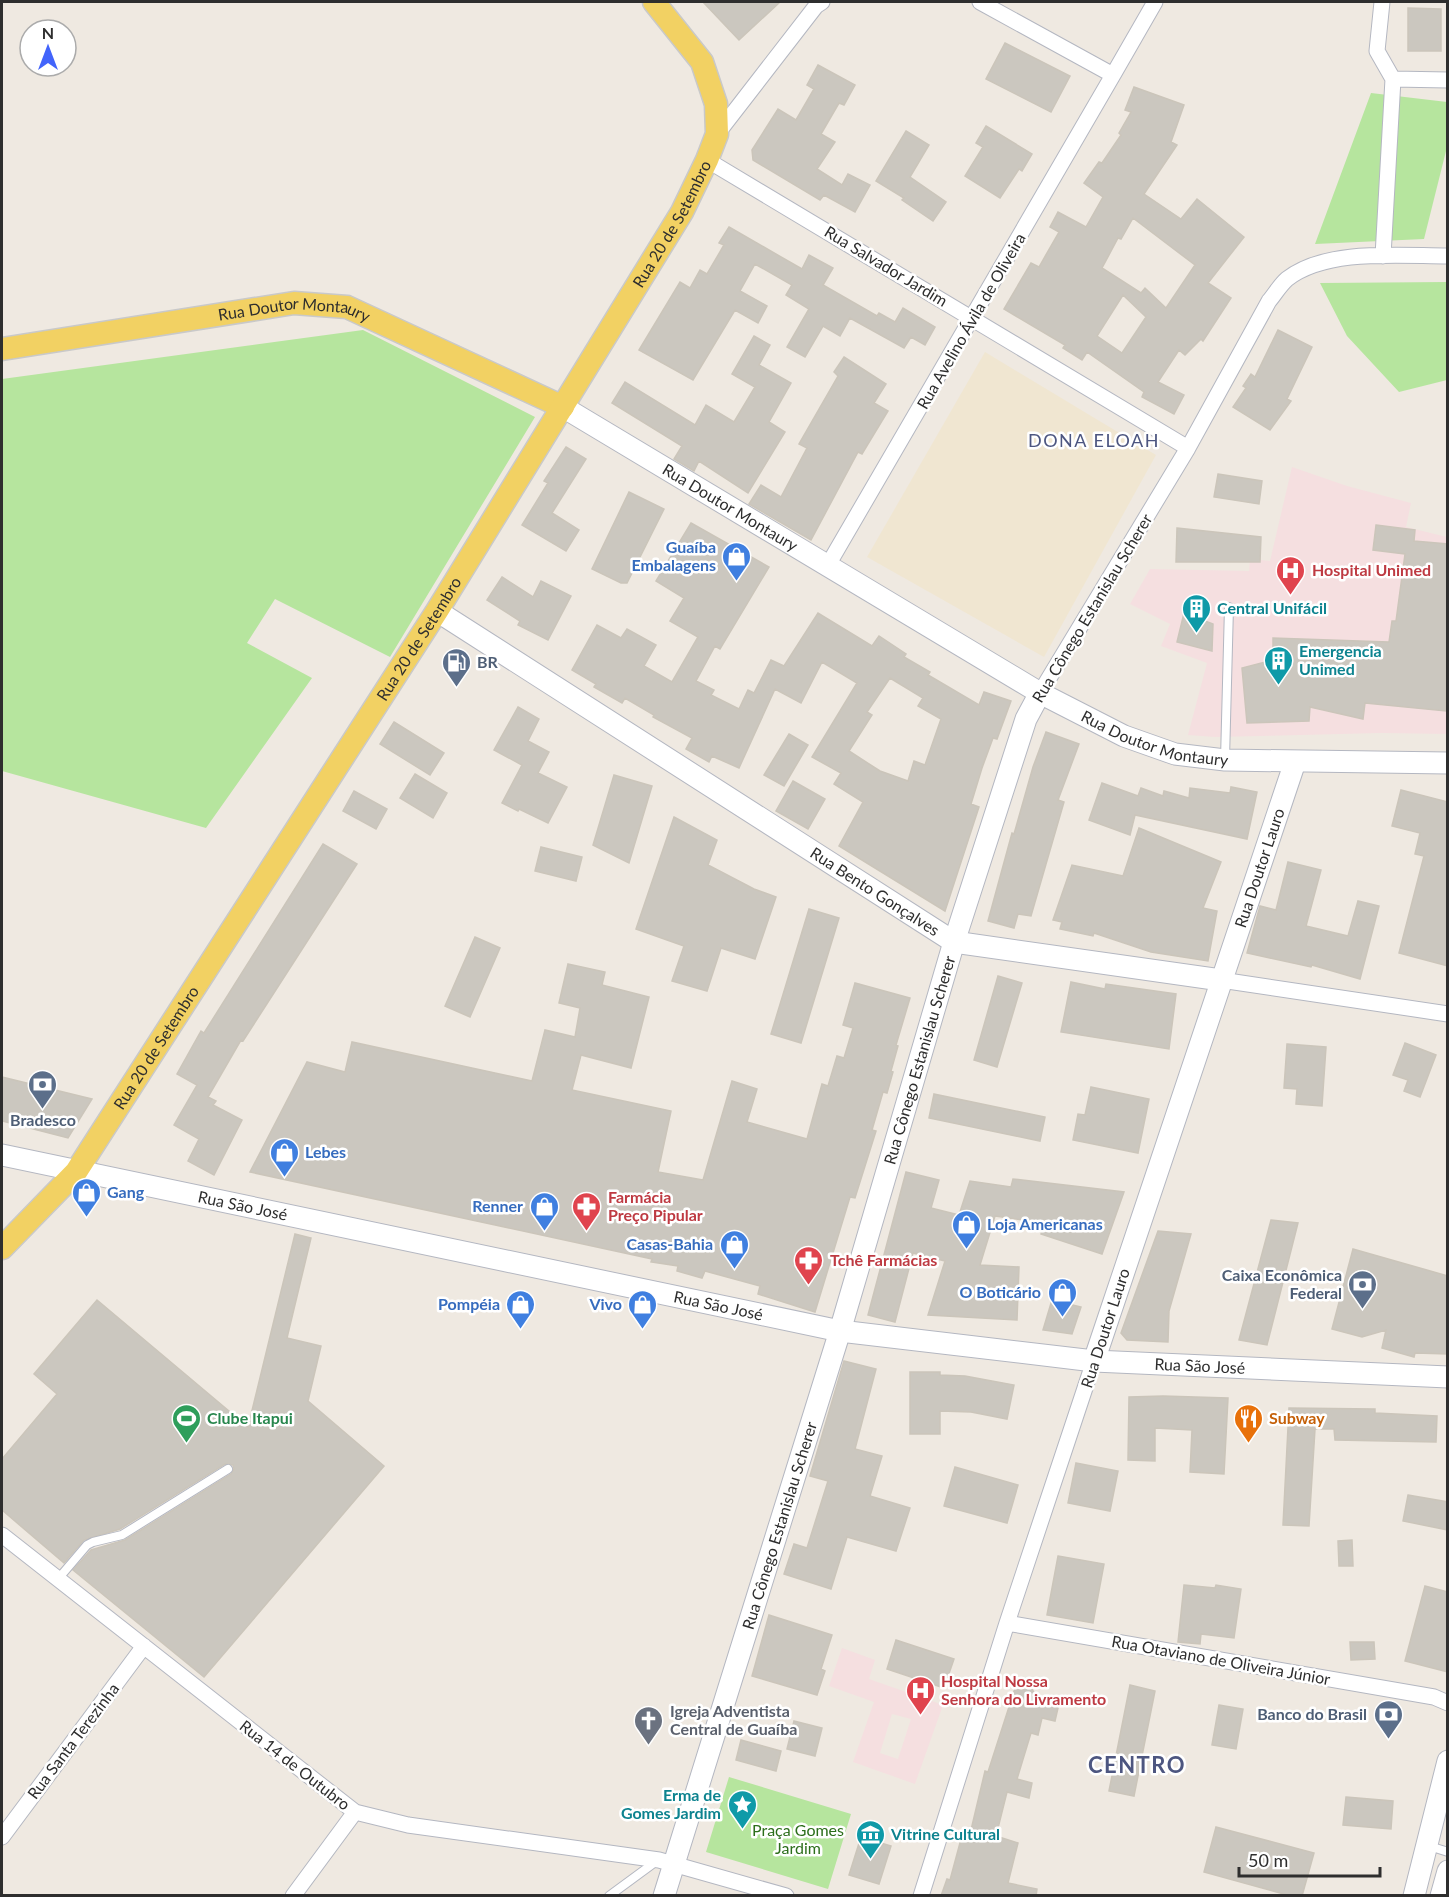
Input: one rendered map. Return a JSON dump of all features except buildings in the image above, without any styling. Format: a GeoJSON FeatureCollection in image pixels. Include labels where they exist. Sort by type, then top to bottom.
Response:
{"type":"FeatureCollection","features":[{"type":"Feature","properties":{"kind":"main road","name":"Rua 20 de Setembro"},"geometry":{"type":"LineString","coordinates":[[2,1248],[76,1172],[437,611],[682,212],[717,134],[716,104],[702,62],[654,2]]}},
{"type":"Feature","properties":{"kind":"main road","name":"Rua Doutor Montaury"},"geometry":{"type":"LineString","coordinates":[[2,348],[294,303],[347,307],[563,407]]}},
{"type":"Feature","properties":{"kind":"street"},"geometry":{"type":"LineString","coordinates":[[717,134],[816,6],[822,2]]}},
{"type":"Feature","properties":{"kind":"street"},"geometry":{"type":"LineString","coordinates":[[980,2],[1113,75]]}},
{"type":"Feature","properties":{"kind":"street","name":"Rua Avelino Ávila de Oliveira"},"geometry":{"type":"LineString","coordinates":[[828,566],[1155,2]]}},
{"type":"Feature","properties":{"kind":"street"},"geometry":{"type":"LineString","coordinates":[[1382,2],[1377,51],[1393,79],[1383,256]]}},
{"type":"Feature","properties":{"kind":"street"},"geometry":{"type":"LineString","coordinates":[[1393,79],[1448,80]]}},
{"type":"Feature","properties":{"kind":"street","name":"Rua Salvador Jardim"},"geometry":{"type":"LineString","coordinates":[[707,159],[1188,448]]}},
{"type":"Feature","properties":{"kind":"street","name":"Rua Cônego Estanislau Scherer"},"geometry":{"type":"LineString","coordinates":[[664,1896],[667,1862],[840,1331],[954,942],[1026,719],[1188,448],[1269,301],[1286,280],[1307,267],[1332,260],[1383,256],[1448,256]]}},
{"type":"Feature","properties":{"kind":"street","name":"Rua Doutor Montaury"},"geometry":{"type":"LineString","coordinates":[[563,407],[1040,693],[1124,736],[1175,754],[1225,760],[1448,763]]}},
{"type":"Feature","properties":{"kind":"street","name":"Rua Bento Gonçalves"},"geometry":{"type":"LineString","coordinates":[[437,611],[954,942],[1448,1014]]}},
{"type":"Feature","properties":{"kind":"street","name":"Rua Doutor Lauro"},"geometry":{"type":"LineString","coordinates":[[921,1896],[1007,1623],[1295,762]]}},
{"type":"Feature","properties":{"kind":"street","name":"Rua São José"},"geometry":{"type":"LineString","coordinates":[[2,1155],[840,1331],[1094,1361],[1448,1377]]}},
{"type":"Feature","properties":{"kind":"street","name":"Rua 14 de Outubro"},"geometry":{"type":"LineString","coordinates":[[2,1535],[355,1812],[408,1825],[667,1862],[786,1896]]}},
{"type":"Feature","properties":{"kind":"street","name":"Rua Otaviano de Oliveira Júnior"},"geometry":{"type":"LineString","coordinates":[[1007,1623],[1443,1698]]}},
{"type":"Feature","properties":{"kind":"street","name":"Rua Santa Terezinha"},"geometry":{"type":"LineString","coordinates":[[2,1837],[144,1646]]}},
{"type":"Feature","properties":{"kind":"street"},"geometry":{"type":"LineString","coordinates":[[1414,1896],[1448,1761]]}},
{"type":"Feature","properties":{"kind":"street"},"geometry":{"type":"LineString","coordinates":[[293,1896],[355,1812]]}},
{"type":"Feature","properties":{"kind":"street"},"geometry":{"type":"LineString","coordinates":[[1441,1896],[1448,1870]]}},
{"type":"Feature","properties":{"kind":"lane"},"geometry":{"type":"LineString","coordinates":[[1225,760],[1229,607]]}},
{"type":"Feature","properties":{"kind":"lane"},"geometry":{"type":"LineString","coordinates":[[58,1579],[87,1545],[122,1534],[228,1469]]}},
{"type":"Feature","properties":{"kind":"lane"},"geometry":{"type":"LineString","coordinates":[[1427,1846],[1448,1852]]}},
{"type":"Feature","properties":{"kind":"lane"},"geometry":{"type":"LineString","coordinates":[[609,1896],[667,1862]]}},
{"type":"Feature","properties":{"kind":"shaded area"},"geometry":{"type":"Polygon","coordinates":[[[985,352],[1156,455],[1044,657],[867,557],[985,352]]]}},
{"type":"Feature","properties":{"kind":"shaded area","name":"Hospital Unimed"},"geometry":{"type":"Polygon","coordinates":[[[1292,467],[1347,486],[1411,503],[1406,527],[1447,537],[1447,734],[1381,733],[1215,737],[1188,735],[1207,663],[1161,646],[1170,624],[1130,604],[1150,569],[1249,571],[1250,559],[1270,561],[1292,467]]]}},
{"type":"Feature","properties":{"kind":"shaded area","name":"Hospital Nossa Senhora do Livramento"},"geometry":{"type":"Polygon","coordinates":[[[842,1648],[875,1660],[869,1679],[943,1705],[915,1784],[853,1762],[874,1702],[829,1686],[842,1648]],[[892,1714],[880,1753],[898,1759],[911,1719],[892,1714]]]}},
{"type":"Feature","properties":{"kind":"green space"},"geometry":{"type":"Polygon","coordinates":[[[1371,93],[1447,102],[1447,147],[1424,239],[1315,244],[1371,93]]]}},
{"type":"Feature","properties":{"kind":"green space"},"geometry":{"type":"Polygon","coordinates":[[[1447,282],[1447,380],[1399,392],[1347,336],[1320,283],[1447,282]]]}},
{"type":"Feature","properties":{"kind":"green space"},"geometry":{"type":"Polygon","coordinates":[[[363,330],[535,417],[390,657],[275,599],[247,643],[312,678],[206,828],[2,771],[2,379],[363,330]]]}},
{"type":"Feature","properties":{"kind":"green space","name":"Praça Gomes Jardim"},"geometry":{"type":"Polygon","coordinates":[[[729,1777],[851,1814],[828,1889],[706,1852],[729,1777]]]}},
{"type":"Feature","properties":{"kind":"place","name":"Guaíba Embalagens"},"geometry":{"type":"Point","coordinates":[737,582]}},
{"type":"Feature","properties":{"kind":"place","name":"Hospital Unimed"},"geometry":{"type":"Point","coordinates":[1291,596]}},
{"type":"Feature","properties":{"kind":"place","name":"Central Unifácil"},"geometry":{"type":"Point","coordinates":[1196,634]}},
{"type":"Feature","properties":{"kind":"place","name":"Emergencia Unimed"},"geometry":{"type":"Point","coordinates":[1278,686]}},
{"type":"Feature","properties":{"kind":"place","name":"BR"},"geometry":{"type":"Point","coordinates":[456,688]}},
{"type":"Feature","properties":{"kind":"place","name":"Bradesco"},"geometry":{"type":"Point","coordinates":[43,1110]}},
{"type":"Feature","properties":{"kind":"place","name":"Lebes"},"geometry":{"type":"Point","coordinates":[284,1178]}},
{"type":"Feature","properties":{"kind":"place","name":"Gang"},"geometry":{"type":"Point","coordinates":[86,1218]}},
{"type":"Feature","properties":{"kind":"place","name":"Renner"},"geometry":{"type":"Point","coordinates":[544,1232]}},
{"type":"Feature","properties":{"kind":"place","name":"Farmácia Preço Pipular"},"geometry":{"type":"Point","coordinates":[587,1232]}},
{"type":"Feature","properties":{"kind":"place","name":"Loja Americanas"},"geometry":{"type":"Point","coordinates":[966,1250]}},
{"type":"Feature","properties":{"kind":"place","name":"Casas-Bahia"},"geometry":{"type":"Point","coordinates":[734,1270]}},
{"type":"Feature","properties":{"kind":"place","name":"Tchê Farmácias"},"geometry":{"type":"Point","coordinates":[809,1286]}},
{"type":"Feature","properties":{"kind":"place","name":"Caixa Econômica Federal"},"geometry":{"type":"Point","coordinates":[1363,1310]}},
{"type":"Feature","properties":{"kind":"place","name":"O Boticário"},"geometry":{"type":"Point","coordinates":[1062,1318]}},
{"type":"Feature","properties":{"kind":"place","name":"Pompéia"},"geometry":{"type":"Point","coordinates":[521,1330]}},
{"type":"Feature","properties":{"kind":"place","name":"Vivo"},"geometry":{"type":"Point","coordinates":[643,1330]}},
{"type":"Feature","properties":{"kind":"place","name":"Clube Itapui"},"geometry":{"type":"Point","coordinates":[186,1444]}},
{"type":"Feature","properties":{"kind":"place","name":"Subway"},"geometry":{"type":"Point","coordinates":[1248,1444]}},
{"type":"Feature","properties":{"kind":"place","name":"Hospital Nossa Senhora do Livramento"},"geometry":{"type":"Point","coordinates":[920,1716]}},
{"type":"Feature","properties":{"kind":"place","name":"Banco do Brasil"},"geometry":{"type":"Point","coordinates":[1388,1740]}},
{"type":"Feature","properties":{"kind":"place","name":"Igreja Adventista Central de Guaíba"},"geometry":{"type":"Point","coordinates":[649,1746]}},
{"type":"Feature","properties":{"kind":"place","name":"Erma de Gomes Jardim"},"geometry":{"type":"Point","coordinates":[742,1830]}},
{"type":"Feature","properties":{"kind":"place","name":"Vitrine Cultural"},"geometry":{"type":"Point","coordinates":[870,1860]}},
{"type":"Feature","properties":{"kind":"district","name":"DONA ELOAH"},"geometry":{"type":"Point","coordinates":[1094,441]}},
{"type":"Feature","properties":{"kind":"district","name":"CENTRO"},"geometry":{"type":"Point","coordinates":[1137,1765]}}]}
